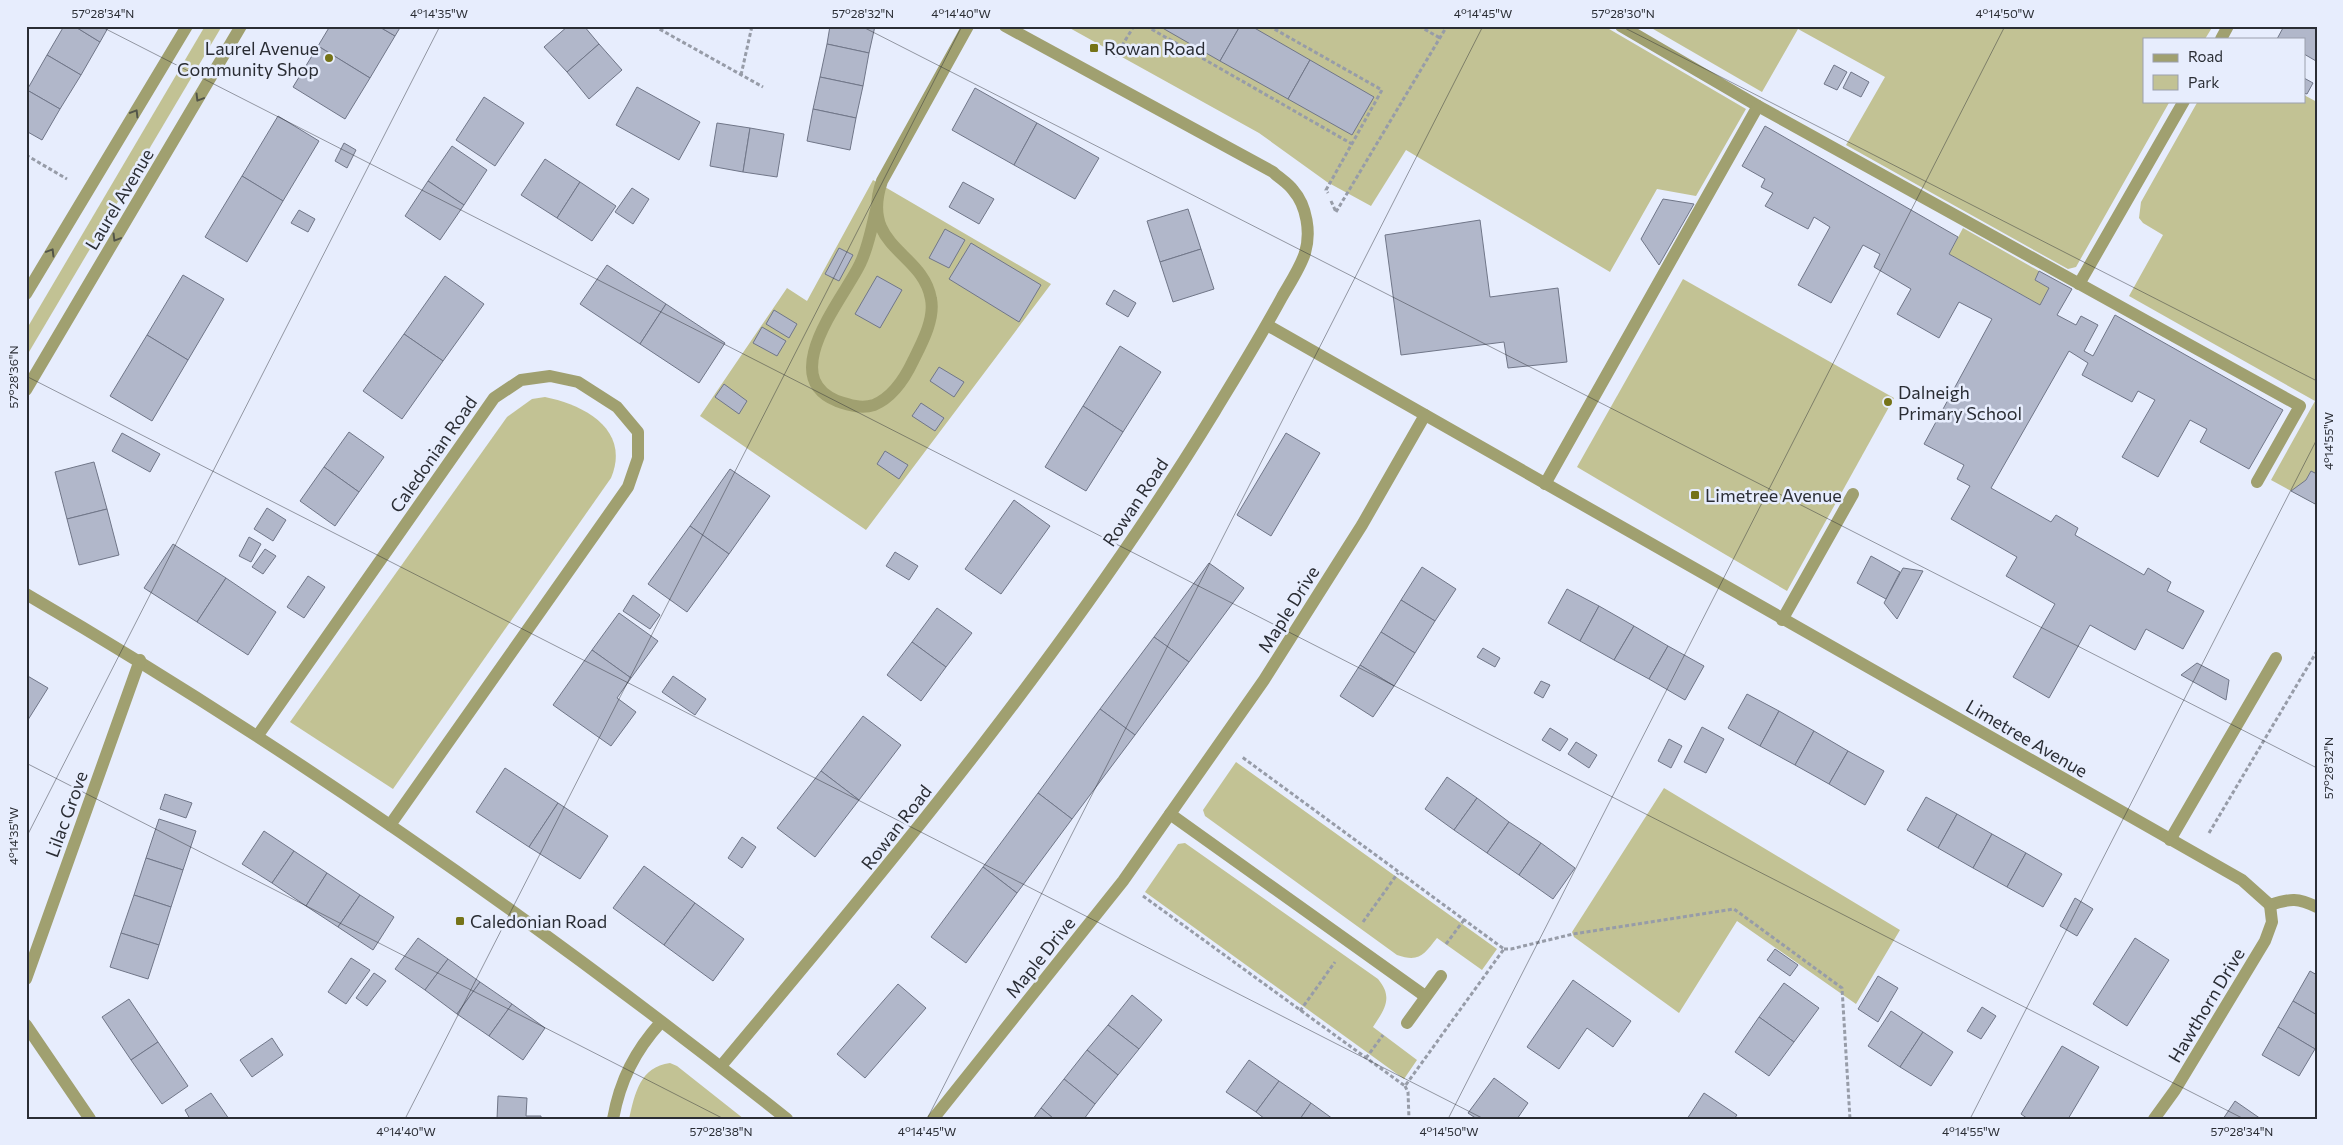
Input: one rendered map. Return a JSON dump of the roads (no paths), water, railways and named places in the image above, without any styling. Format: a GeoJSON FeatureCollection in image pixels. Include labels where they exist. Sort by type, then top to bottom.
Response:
{"type":"FeatureCollection","features":[{"type":"Feature","properties":{"kind":"street","name":"Laurel Avenue"},"geometry":{"type":"LineString","coordinates":[[26,294],[187,26]]}},
{"type":"Feature","properties":{"kind":"street","name":"Laurel Avenue"},"geometry":{"type":"LineString","coordinates":[[26,390],[241,26]]}},
{"type":"Feature","properties":{"kind":"street"},"geometry":{"type":"LineString","coordinates":[[877,206],[860,264],[821,332],[814,350],[811,367],[817,385],[832,398],[852,407],[873,405],[892,393],[905,378],[930,319],[931,300],[924,281],[894,249],[882,232],[876,198],[882,181],[968,26]]}},
{"type":"Feature","properties":{"kind":"street","name":"Rowan Road"},"geometry":{"type":"LineString","coordinates":[[721,1066],[882,875],[1025,689],[1097,589],[1191,450],[1267,325],[1303,258],[1308,230],[1304,212],[1295,191],[1273,172],[1005,26]]}},
{"type":"Feature","properties":{"kind":"street"},"geometry":{"type":"LineString","coordinates":[[1621,26],[1758,106],[2300,406],[2257,482]]}},
{"type":"Feature","properties":{"kind":"street"},"geometry":{"type":"LineString","coordinates":[[2222,38],[2228,26]]}},
{"type":"Feature","properties":{"kind":"street"},"geometry":{"type":"LineString","coordinates":[[2079,284],[2183,102]]}},
{"type":"Feature","properties":{"kind":"street"},"geometry":{"type":"LineString","coordinates":[[1546,484],[1758,106]]}},
{"type":"Feature","properties":{"kind":"street","name":"Limetree Avenue"},"geometry":{"type":"LineString","coordinates":[[1267,325],[1782,620],[2242,880],[2270,905]]}},
{"type":"Feature","properties":{"kind":"street","name":"Caledonian Road"},"geometry":{"type":"LineString","coordinates":[[258,735],[494,398],[522,380],[550,376],[578,382],[617,407],[638,432],[638,458],[628,487],[390,825]]}},
{"type":"Feature","properties":{"kind":"street","name":"Maple Drive"},"geometry":{"type":"LineString","coordinates":[[933,1119],[1123,881],[1264,680],[1362,525],[1425,415]]}},
{"type":"Feature","properties":{"kind":"street"},"geometry":{"type":"LineString","coordinates":[[1782,620],[1853,494]]}},
{"type":"Feature","properties":{"kind":"street"},"geometry":{"type":"LineString","coordinates":[[26,594],[140,660],[258,735],[390,825],[564,949],[721,1066],[787,1119]]}},
{"type":"Feature","properties":{"kind":"street"},"geometry":{"type":"LineString","coordinates":[[2170,840],[2276,658]]}},
{"type":"Feature","properties":{"kind":"street","name":"Lilac Grove"},"geometry":{"type":"LineString","coordinates":[[26,979],[140,660]]}},
{"type":"Feature","properties":{"kind":"street"},"geometry":{"type":"LineString","coordinates":[[1170,814],[1425,996]]}},
{"type":"Feature","properties":{"kind":"street"},"geometry":{"type":"LineString","coordinates":[[2270,905],[2286,900],[2300,900],[2317,907]]}},
{"type":"Feature","properties":{"kind":"street","name":"Hawthorn Drive"},"geometry":{"type":"LineString","coordinates":[[2154,1119],[2175,1090],[2265,941],[2272,922],[2270,905]]}},
{"type":"Feature","properties":{"kind":"street"},"geometry":{"type":"LineString","coordinates":[[1407,1023],[1441,976]]}},
{"type":"Feature","properties":{"kind":"street"},"geometry":{"type":"LineString","coordinates":[[613,1119],[617,1094],[627,1068],[642,1044],[660,1022]]}},
{"type":"Feature","properties":{"kind":"street"},"geometry":{"type":"LineString","coordinates":[[26,1025],[90,1119]]}},
{"type":"Feature","properties":{"kind":"place","name":"Rowan Road"},"geometry":{"type":"Point","coordinates":[1094,48]}},
{"type":"Feature","properties":{"kind":"place","name":"Laurel Avenue Community Shop"},"geometry":{"type":"Point","coordinates":[329,58]}},
{"type":"Feature","properties":{"kind":"place","name":"Dalneigh Primary School"},"geometry":{"type":"Point","coordinates":[1888,402]}},
{"type":"Feature","properties":{"kind":"place","name":"Limetree Avenue"},"geometry":{"type":"Point","coordinates":[1695,495]}},
{"type":"Feature","properties":{"kind":"place","name":"Caledonian Road"},"geometry":{"type":"Point","coordinates":[460,921]}}]}
